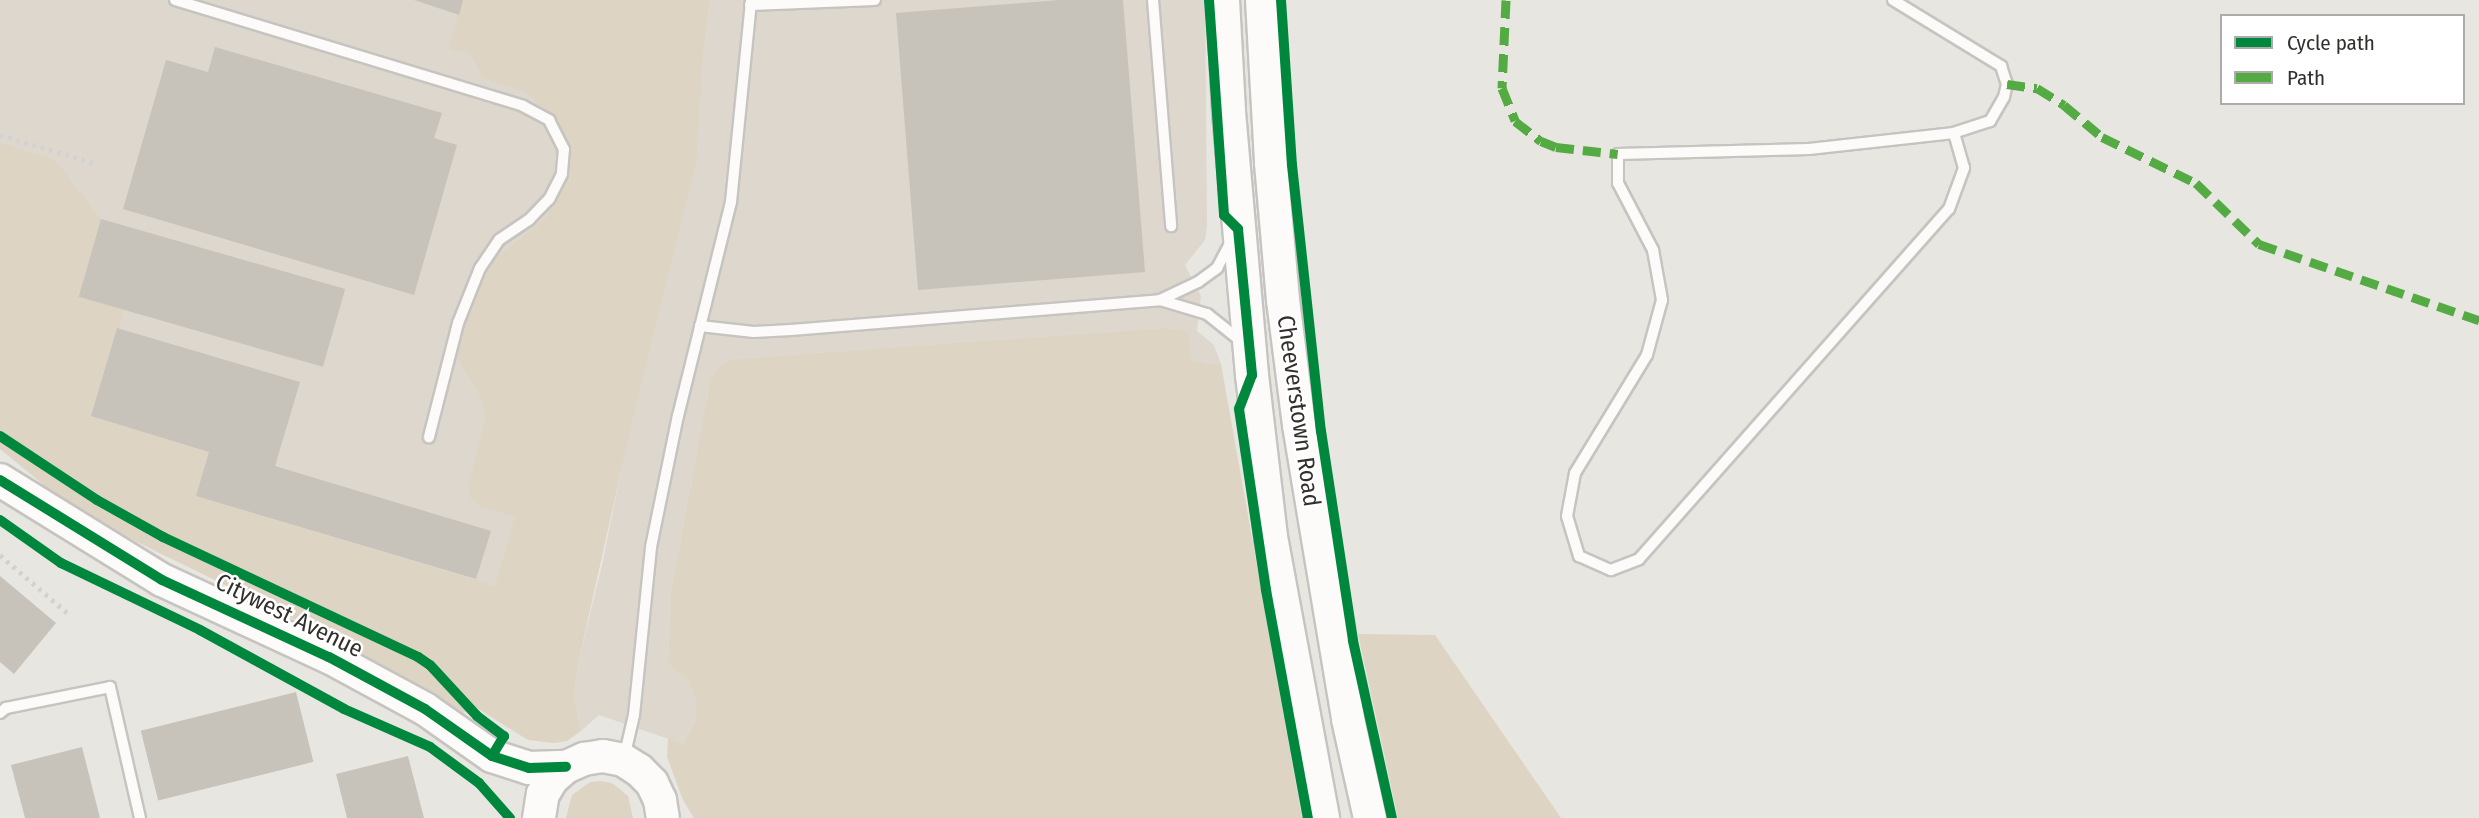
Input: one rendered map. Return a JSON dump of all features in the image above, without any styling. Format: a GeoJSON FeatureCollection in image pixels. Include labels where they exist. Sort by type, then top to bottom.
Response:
{"type":"FeatureCollection","features":[{"type":"Feature","properties":{"kind":"main road","name":"Cheeverstown Road"},"geometry":{"type":"LineString","coordinates":[[1223,0],[1248,347],[1271,537],[1323,818]]}},
{"type":"Feature","properties":{"kind":"main road","name":"Cheeverstown Road"},"geometry":{"type":"LineString","coordinates":[[1262,0],[1271,163],[1292,369],[1327,600],[1348,719],[1370,818]]}},
{"type":"Feature","properties":{"kind":"main road","name":"Citywest Avenue"},"geometry":{"type":"LineString","coordinates":[[0,480],[162,580],[329,657],[425,709],[492,756],[539,815]]}},
{"type":"Feature","properties":{"kind":"main road","name":"Citywest Avenue"},"geometry":{"type":"LineString","coordinates":[[492,756],[528,768],[566,767],[584,758],[603,756],[623,760]]}},
{"type":"Feature","properties":{"kind":"main road"},"geometry":{"type":"LineString","coordinates":[[623,760],[639,770],[652,783],[660,800],[663,818]]}},
{"type":"Feature","properties":{"kind":"main road"},"geometry":{"type":"LineString","coordinates":[[539,815],[543,794],[552,779],[566,767]]}},
{"type":"Feature","properties":{"kind":"lane"},"geometry":{"type":"LineString","coordinates":[[175,0],[523,106],[549,120],[564,149],[562,174],[549,199],[530,219],[499,240],[480,268],[458,323],[429,437]]}},
{"type":"Feature","properties":{"kind":"lane"},"geometry":{"type":"LineString","coordinates":[[623,760],[634,715],[651,547],[678,416],[732,202],[751,3],[875,0]]}},
{"type":"Feature","properties":{"kind":"lane"},"geometry":{"type":"LineString","coordinates":[[1153,0],[1171,226]]}},
{"type":"Feature","properties":{"kind":"lane"},"geometry":{"type":"LineString","coordinates":[[1893,0],[2001,66],[2007,84],[2004,97],[1990,121],[1954,134],[1809,149],[1618,154],[1618,183],[1653,250],[1662,300],[1647,355],[1576,473],[1567,516],[1579,556],[1611,570],[1639,559],[1949,209],[1965,168],[1954,134]]}},
{"type":"Feature","properties":{"kind":"lane"},"geometry":{"type":"LineString","coordinates":[[701,326],[754,332],[791,330],[1160,300],[1199,282],[1217,268],[1238,229]]}},
{"type":"Feature","properties":{"kind":"lane"},"geometry":{"type":"LineString","coordinates":[[1160,300],[1207,314],[1248,347]]}},
{"type":"Feature","properties":{"kind":"lane"},"geometry":{"type":"LineString","coordinates":[[0,713],[6,708],[110,687],[140,818]]}},
{"type":"Feature","properties":{"kind":"path"},"geometry":{"type":"LineString","coordinates":[[0,135],[98,164]]}},
{"type":"Feature","properties":{"kind":"path"},"geometry":{"type":"LineString","coordinates":[[0,555],[71,615]]}},
{"type":"Feature","properties":{"kind":"shaded area"},"geometry":{"type":"Polygon","coordinates":[[[0,0],[463,0],[549,73],[578,115],[525,499],[495,586],[463,715],[54,458],[0,415],[0,0]]]}},
{"type":"Feature","properties":{"kind":"shaded area"},"geometry":{"type":"Polygon","coordinates":[[[463,0],[710,0],[701,76],[697,158],[633,417],[578,664],[574,698],[581,731],[567,741],[554,743],[528,740],[477,708],[470,715],[333,638],[78,513],[0,449],[0,143],[55,160],[101,219],[79,297],[124,310],[92,416],[209,452],[196,496],[495,586],[515,517],[480,506],[471,497],[468,488],[485,421],[482,399],[456,355],[460,330],[480,278],[498,256],[546,218],[560,194],[569,152],[562,133],[546,111],[526,92],[483,78],[470,53],[448,48],[463,0]]]}},
{"type":"Feature","properties":{"kind":"shaded area"},"geometry":{"type":"Polygon","coordinates":[[[710,0],[1205,0],[1207,226],[1205,240],[1185,265],[1201,296],[1197,331],[1214,345],[1221,364],[1190,361],[1161,328],[733,359],[710,380],[670,597],[668,664],[689,682],[696,702],[696,720],[683,744],[599,715],[581,731],[574,698],[578,664],[602,565],[701,76],[710,0]]]}},
{"type":"Feature","properties":{"kind":"shaded area"},"geometry":{"type":"Polygon","coordinates":[[[1161,328],[1188,331],[1190,361],[1221,364],[1302,818],[694,818],[683,800],[667,757],[668,738],[683,744],[696,720],[696,702],[689,682],[668,664],[670,597],[710,380],[720,366],[733,359],[1161,328]]]}},
{"type":"Feature","properties":{"kind":"shaded area"},"geometry":{"type":"Polygon","coordinates":[[[1358,634],[1435,635],[1561,818],[1398,818],[1358,634]]]}},
{"type":"Feature","properties":{"kind":"shaded area"},"geometry":{"type":"Polygon","coordinates":[[[590,782],[612,783],[628,796],[633,818],[566,818],[572,795],[590,782]]]}},
{"type":"Feature","properties":{"kind":"building"},"geometry":{"type":"Polygon","coordinates":[[[414,0],[463,0],[459,15],[414,0]]]}},
{"type":"Feature","properties":{"kind":"building"},"geometry":{"type":"Polygon","coordinates":[[[1059,0],[1123,0],[1145,272],[918,290],[896,13],[1059,0]]]}},
{"type":"Feature","properties":{"kind":"building"},"geometry":{"type":"Polygon","coordinates":[[[215,47],[442,113],[434,138],[457,145],[414,295],[123,209],[166,60],[208,72],[215,47]]]}},
{"type":"Feature","properties":{"kind":"building"},"geometry":{"type":"Polygon","coordinates":[[[101,219],[345,289],[323,367],[79,297],[101,219]]]}},
{"type":"Feature","properties":{"kind":"building"},"geometry":{"type":"Polygon","coordinates":[[[117,328],[300,382],[275,466],[491,531],[476,579],[196,496],[209,452],[91,416],[117,328]]]}},
{"type":"Feature","properties":{"kind":"building"},"geometry":{"type":"Polygon","coordinates":[[[0,576],[56,623],[14,674],[0,662],[0,576]]]}},
{"type":"Feature","properties":{"kind":"building"},"geometry":{"type":"Polygon","coordinates":[[[296,692],[313,762],[158,801],[141,731],[296,692]]]}},
{"type":"Feature","properties":{"kind":"building"},"geometry":{"type":"Polygon","coordinates":[[[82,747],[100,818],[25,818],[11,765],[82,747]]]}},
{"type":"Feature","properties":{"kind":"building"},"geometry":{"type":"Polygon","coordinates":[[[408,756],[424,818],[347,818],[336,774],[408,756]]]}},
{"type":"Feature","properties":{"kind":"marked path"},"geometry":{"type":"LineString","coordinates":[[1506,0],[1502,88],[1515,121],[1541,141],[1556,147],[1618,154]]}},
{"type":"Feature","properties":{"kind":"marked path"},"geometry":{"type":"LineString","coordinates":[[2007,84],[2037,88],[2064,105],[2102,137],[2196,183],[2259,244],[2479,320]]}},
{"type":"Feature","properties":{"kind":"cycle path"},"geometry":{"type":"LineString","coordinates":[[1209,0],[1224,215],[1238,229],[1252,375],[1239,409],[1266,590],[1308,818]]}},
{"type":"Feature","properties":{"kind":"cycle path"},"geometry":{"type":"LineString","coordinates":[[1281,0],[1292,165],[1321,431],[1353,641],[1392,818]]}},
{"type":"Feature","properties":{"kind":"cycle path"},"geometry":{"type":"LineString","coordinates":[[0,436],[97,500],[163,537],[418,657],[430,665],[477,716],[504,736],[492,756]]}},
{"type":"Feature","properties":{"kind":"cycle path"},"geometry":{"type":"LineString","coordinates":[[0,480],[162,580],[329,657],[425,709],[492,756],[529,768],[566,767]]}},
{"type":"Feature","properties":{"kind":"cycle path"},"geometry":{"type":"LineString","coordinates":[[0,520],[61,563],[200,630],[344,709],[430,747],[479,783],[510,818]]}}]}
